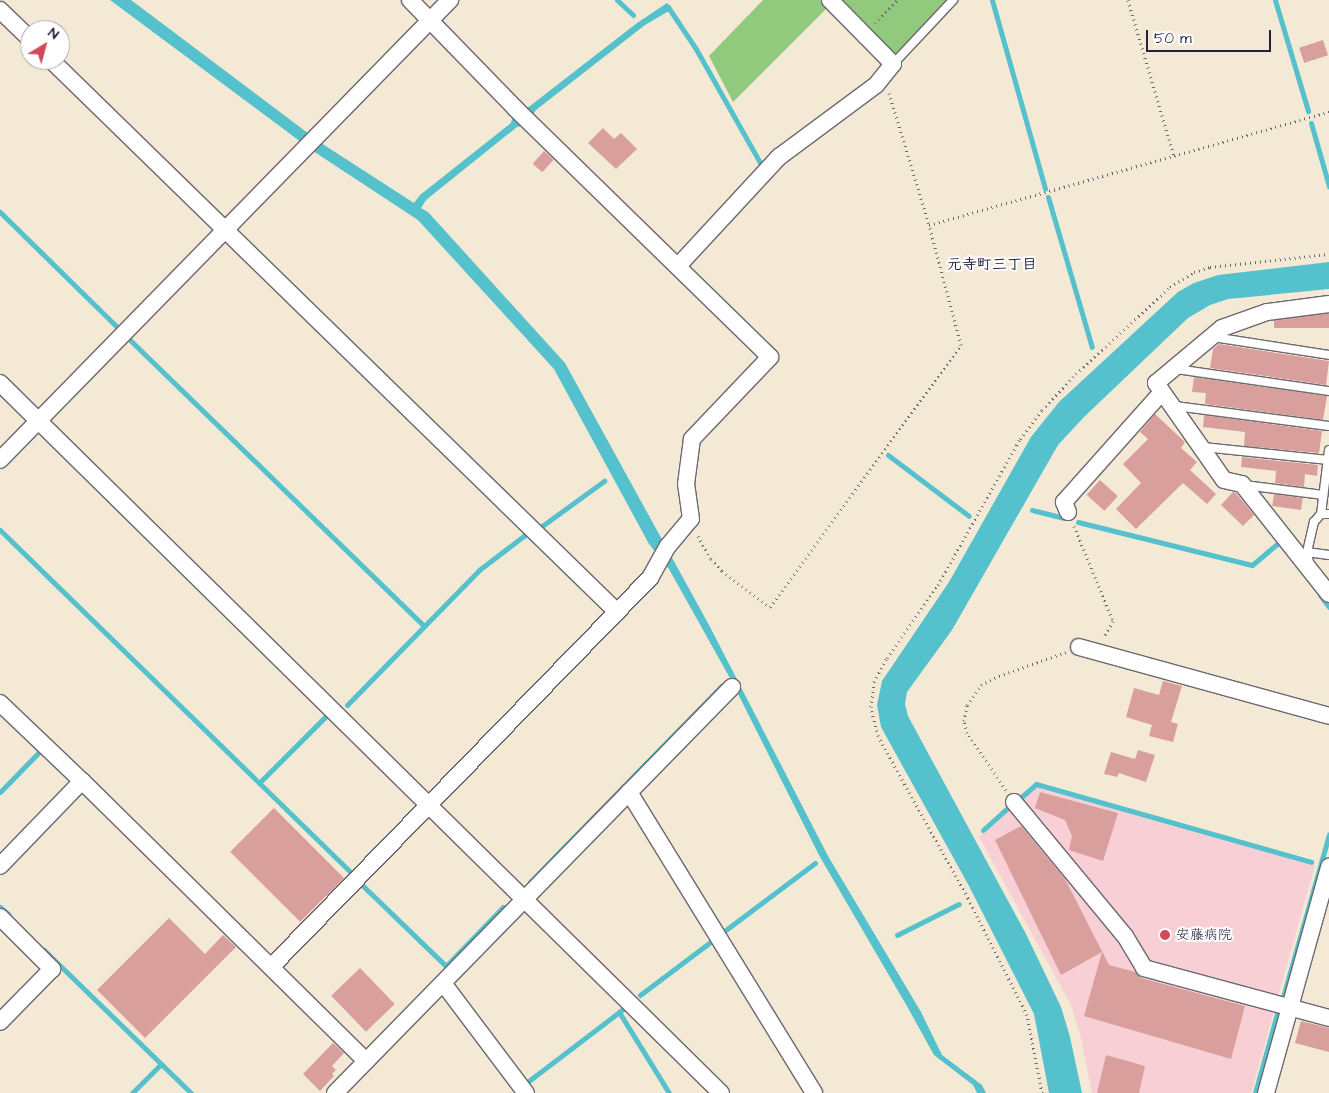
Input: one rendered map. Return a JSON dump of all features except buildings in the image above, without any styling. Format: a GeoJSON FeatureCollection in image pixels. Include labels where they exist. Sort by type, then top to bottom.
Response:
{"type":"FeatureCollection","features":[{"type":"Feature","properties":{"kind":"street"},"geometry":{"type":"LineString","coordinates":[[271,967],[650,578],[668,546],[691,519],[686,484],[692,439],[770,357],[516,109],[410,0]]}},
{"type":"Feature","properties":{"kind":"street"},"geometry":{"type":"LineString","coordinates":[[0,460],[450,0]]}},
{"type":"Feature","properties":{"kind":"street"},"geometry":{"type":"LineString","coordinates":[[678,266],[779,157],[876,85],[889,70],[864,35],[830,0]]}},
{"type":"Feature","properties":{"kind":"street"},"geometry":{"type":"LineString","coordinates":[[0,10],[20,30]]}},
{"type":"Feature","properties":{"kind":"street"},"geometry":{"type":"LineString","coordinates":[[61,70],[617,612]]}},
{"type":"Feature","properties":{"kind":"street"},"geometry":{"type":"LineString","coordinates":[[1329,304],[1267,312],[1222,328],[1156,383],[1224,480],[1242,484],[1329,594]]}},
{"type":"Feature","properties":{"kind":"street"},"geometry":{"type":"LineString","coordinates":[[0,383],[430,804],[721,1093]]}},
{"type":"Feature","properties":{"kind":"street"},"geometry":{"type":"LineString","coordinates":[[1068,512],[1064,502],[1162,392]]}},
{"type":"Feature","properties":{"kind":"street"},"geometry":{"type":"LineString","coordinates":[[1079,648],[1329,716]]}},
{"type":"Feature","properties":{"kind":"street"},"geometry":{"type":"LineString","coordinates":[[335,1093],[732,687]]}},
{"type":"Feature","properties":{"kind":"street"},"geometry":{"type":"LineString","coordinates":[[0,703],[82,781],[366,1061]]}},
{"type":"Feature","properties":{"kind":"street"},"geometry":{"type":"LineString","coordinates":[[0,866],[82,781]]}},
{"type":"Feature","properties":{"kind":"street"},"geometry":{"type":"LineString","coordinates":[[629,792],[814,1093]]}},
{"type":"Feature","properties":{"kind":"street"},"geometry":{"type":"LineString","coordinates":[[1014,802],[1125,936],[1144,968],[1329,1018]]}},
{"type":"Feature","properties":{"kind":"street"},"geometry":{"type":"LineString","coordinates":[[1266,1093],[1329,867]]}},
{"type":"Feature","properties":{"kind":"street"},"geometry":{"type":"LineString","coordinates":[[0,917],[52,968],[0,1022]]}},
{"type":"Feature","properties":{"kind":"street"},"geometry":{"type":"LineString","coordinates":[[443,983],[526,1093]]}},
{"type":"Feature","properties":{"kind":"lane"},"geometry":{"type":"LineString","coordinates":[[889,70],[952,0]]}},
{"type":"Feature","properties":{"kind":"lane"},"geometry":{"type":"LineString","coordinates":[[1212,336],[1329,355]]}},
{"type":"Feature","properties":{"kind":"lane"},"geometry":{"type":"LineString","coordinates":[[1174,368],[1329,391]]}},
{"type":"Feature","properties":{"kind":"lane"},"geometry":{"type":"LineString","coordinates":[[1172,406],[1329,426]]}},
{"type":"Feature","properties":{"kind":"lane"},"geometry":{"type":"LineString","coordinates":[[1201,446],[1328,460]]}},
{"type":"Feature","properties":{"kind":"lane"},"geometry":{"type":"LineString","coordinates":[[1310,570],[1307,552],[1314,522],[1325,514],[1323,494],[1329,450]]}},
{"type":"Feature","properties":{"kind":"lane"},"geometry":{"type":"LineString","coordinates":[[1242,484],[1323,494]]}},
{"type":"Feature","properties":{"kind":"lane"},"geometry":{"type":"LineString","coordinates":[[1307,552],[1329,555]]}},
{"type":"Feature","properties":{"kind":"path"},"geometry":{"type":"LineString","coordinates":[[864,35],[897,0]]}},
{"type":"Feature","properties":{"kind":"path"},"geometry":{"type":"LineString","coordinates":[[1128,0],[1174,156]]}},
{"type":"Feature","properties":{"kind":"path"},"geometry":{"type":"LineString","coordinates":[[691,519],[711,559],[722,571],[770,607],[961,345],[928,225],[889,70]]}},
{"type":"Feature","properties":{"kind":"path"},"geometry":{"type":"LineString","coordinates":[[928,225],[1329,112]]}},
{"type":"Feature","properties":{"kind":"path"},"geometry":{"type":"LineString","coordinates":[[1042,1093],[1027,1016],[959,881],[878,736],[871,706],[874,682],[887,658],[938,585],[1025,432],[1042,410],[1076,374],[1170,287],[1194,272],[1210,267],[1329,254]]}},
{"type":"Feature","properties":{"kind":"path"},"geometry":{"type":"LineString","coordinates":[[1014,802],[967,733],[964,721],[968,705],[981,685],[999,676],[1104,638],[1113,621],[1068,512]]}},
{"type":"Feature","properties":{"kind":"shaded area","name":"安藤病院"},"geometry":{"type":"Polygon","coordinates":[[[1036,787],[1315,865],[1251,1093],[1092,1093],[1080,1034],[1071,1005],[979,837],[1036,787]]]}},
{"type":"Feature","properties":{"kind":"green space"},"geometry":{"type":"Polygon","coordinates":[[[763,0],[823,0],[829,6],[733,102],[709,56],[763,0]]]}},
{"type":"Feature","properties":{"kind":"green space"},"geometry":{"type":"Polygon","coordinates":[[[838,0],[947,0],[896,54],[892,55],[838,0]]]}},
{"type":"Feature","properties":{"kind":"water"},"geometry":{"type":"Polygon","coordinates":[[[110,0],[131,0],[321,143],[414,203],[420,195],[511,123],[513,116],[530,106],[637,23],[667,3],[672,9],[645,25],[536,110],[525,126],[517,127],[426,200],[421,208],[428,212],[565,363],[709,625],[828,856],[921,1012],[942,1055],[982,1085],[986,1093],[977,1093],[973,1085],[934,1055],[820,857],[731,680],[669,569],[649,544],[554,369],[418,220],[313,151],[110,0]]]}},
{"type":"Feature","properties":{"kind":"water"},"geometry":{"type":"Polygon","coordinates":[[[1329,262],[1329,289],[1228,299],[1210,305],[1188,318],[1084,417],[1058,445],[952,630],[907,692],[905,704],[908,716],[1026,934],[1061,1007],[1070,1037],[1082,1093],[1049,1093],[1034,1014],[969,886],[881,727],[877,705],[882,681],[949,582],[1031,437],[1059,402],[1178,292],[1194,283],[1218,275],[1329,262]]]}},
{"type":"Feature","properties":{"kind":"waterway"},"geometry":{"type":"LineString","coordinates":[[617,0],[633,15]]}},
{"type":"Feature","properties":{"kind":"waterway"},"geometry":{"type":"LineString","coordinates":[[992,0],[1045,189]]}},
{"type":"Feature","properties":{"kind":"waterway"},"geometry":{"type":"LineString","coordinates":[[1275,0],[1308,111]]}},
{"type":"Feature","properties":{"kind":"waterway"},"geometry":{"type":"LineString","coordinates":[[666,9],[668,7],[696,49],[762,166]]}},
{"type":"Feature","properties":{"kind":"waterway"},"geometry":{"type":"LineString","coordinates":[[1311,123],[1329,186]]}},
{"type":"Feature","properties":{"kind":"waterway"},"geometry":{"type":"LineString","coordinates":[[1048,197],[1092,347]]}},
{"type":"Feature","properties":{"kind":"waterway"},"geometry":{"type":"LineString","coordinates":[[0,212],[119,329]]}},
{"type":"Feature","properties":{"kind":"waterway"},"geometry":{"type":"LineString","coordinates":[[130,340],[424,626]]}},
{"type":"Feature","properties":{"kind":"waterway"},"geometry":{"type":"LineString","coordinates":[[888,455],[969,516]]}},
{"type":"Feature","properties":{"kind":"waterway"},"geometry":{"type":"LineString","coordinates":[[542,526],[604,481]]}},
{"type":"Feature","properties":{"kind":"waterway"},"geometry":{"type":"LineString","coordinates":[[1032,510],[1063,518]]}},
{"type":"Feature","properties":{"kind":"waterway"},"geometry":{"type":"LineString","coordinates":[[1078,522],[1252,565],[1279,542],[1282,545]]}},
{"type":"Feature","properties":{"kind":"waterway"},"geometry":{"type":"LineString","coordinates":[[0,530],[353,875]]}},
{"type":"Feature","properties":{"kind":"waterway"},"geometry":{"type":"LineString","coordinates":[[347,705],[479,570],[525,535]]}},
{"type":"Feature","properties":{"kind":"waterway"},"geometry":{"type":"LineString","coordinates":[[1320,595],[1329,607]]}},
{"type":"Feature","properties":{"kind":"waterway"},"geometry":{"type":"LineString","coordinates":[[530,882],[721,686]]}},
{"type":"Feature","properties":{"kind":"waterway"},"geometry":{"type":"LineString","coordinates":[[259,783],[327,715]]}},
{"type":"Feature","properties":{"kind":"waterway"},"geometry":{"type":"LineString","coordinates":[[0,792],[40,751],[38,749]]}},
{"type":"Feature","properties":{"kind":"waterway"},"geometry":{"type":"LineString","coordinates":[[1019,799],[1036,784],[1311,862]]}},
{"type":"Feature","properties":{"kind":"waterway"},"geometry":{"type":"LineString","coordinates":[[983,830],[1011,805]]}},
{"type":"Feature","properties":{"kind":"waterway"},"geometry":{"type":"LineString","coordinates":[[1283,997],[1329,834]]}},
{"type":"Feature","properties":{"kind":"waterway"},"geometry":{"type":"LineString","coordinates":[[723,932],[815,863]]}},
{"type":"Feature","properties":{"kind":"waterway"},"geometry":{"type":"LineString","coordinates":[[360,883],[446,966],[503,907]]}},
{"type":"Feature","properties":{"kind":"waterway"},"geometry":{"type":"LineString","coordinates":[[897,935],[959,904]]}},
{"type":"Feature","properties":{"kind":"waterway"},"geometry":{"type":"LineString","coordinates":[[0,907],[8,914]]}},
{"type":"Feature","properties":{"kind":"waterway"},"geometry":{"type":"LineString","coordinates":[[640,995],[713,940]]}},
{"type":"Feature","properties":{"kind":"waterway"},"geometry":{"type":"LineString","coordinates":[[44,950],[191,1093]]}},
{"type":"Feature","properties":{"kind":"waterway"},"geometry":{"type":"LineString","coordinates":[[526,1083],[623,1009]]}},
{"type":"Feature","properties":{"kind":"waterway"},"geometry":{"type":"LineString","coordinates":[[1255,1093],[1278,1010]]}},
{"type":"Feature","properties":{"kind":"waterway"},"geometry":{"type":"LineString","coordinates":[[619,1012],[669,1093]]}},
{"type":"Feature","properties":{"kind":"waterway"},"geometry":{"type":"LineString","coordinates":[[132,1093],[161,1064]]}},
{"type":"Feature","properties":{"kind":"place","name":"安藤病院"},"geometry":{"type":"Point","coordinates":[1165,935]}},
{"type":"Feature","properties":{"kind":"district","name":"元寺町三丁目"},"geometry":{"type":"Point","coordinates":[992,265]}}]}
